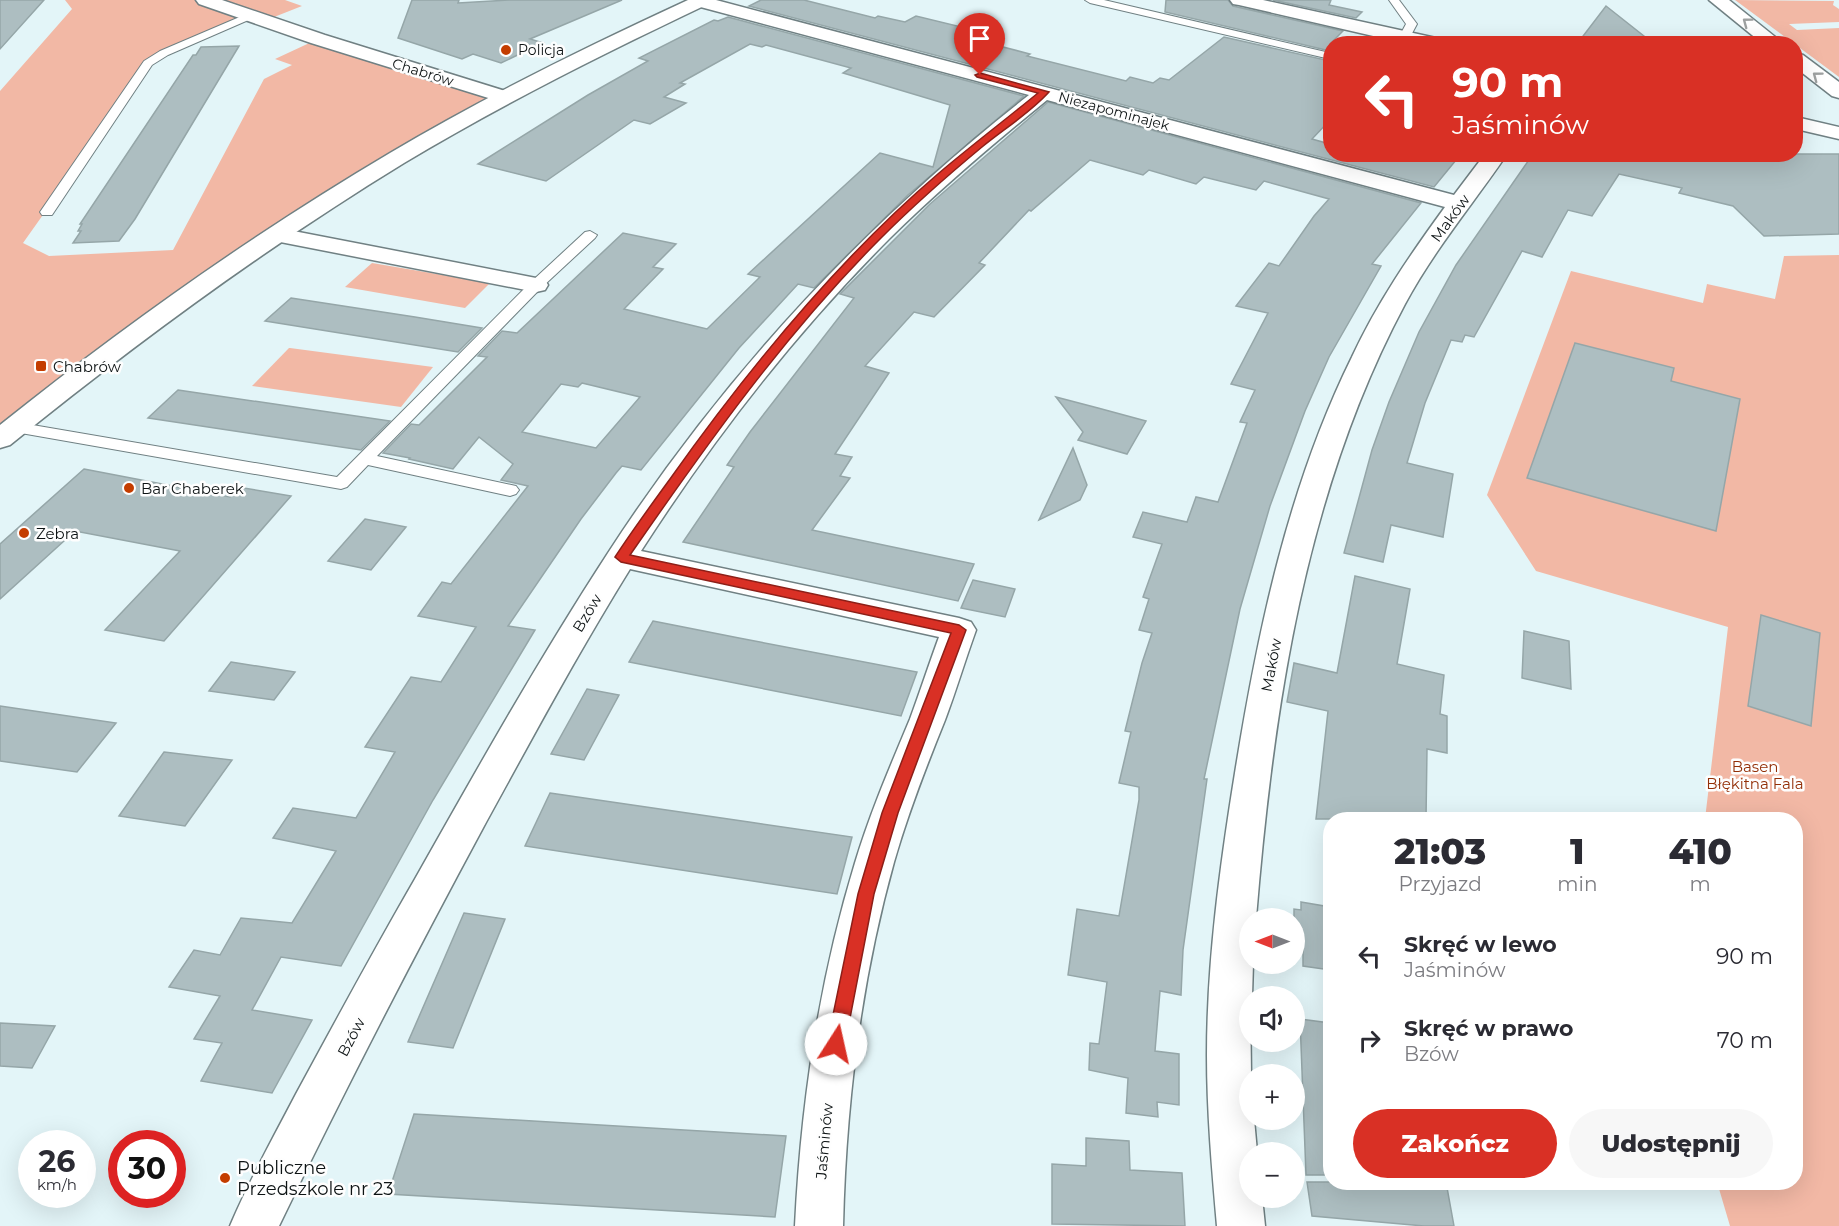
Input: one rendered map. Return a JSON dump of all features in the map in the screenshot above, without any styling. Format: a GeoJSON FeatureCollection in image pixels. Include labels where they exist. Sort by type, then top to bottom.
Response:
{"type":"FeatureCollection","features":[{"type":"Feature","properties":{"kind":"street","name":"Chabrów"},"geometry":{"type":"LineString","coordinates":[[205,0],[505,97]]}},
{"type":"Feature","properties":{"kind":"street"},"geometry":{"type":"LineString","coordinates":[[1239,0],[1401,36]]}},
{"type":"Feature","properties":{"kind":"street"},"geometry":{"type":"LineString","coordinates":[[1718,0],[1765,36]]}},
{"type":"Feature","properties":{"kind":"street"},"geometry":{"type":"LineString","coordinates":[[7,433],[188,297],[278,235],[384,167],[505,97],[613,42],[701,1]]}},
{"type":"Feature","properties":{"kind":"street","name":"Niezapominajek"},"geometry":{"type":"LineString","coordinates":[[701,1],[1460,204]]}},
{"type":"Feature","properties":{"kind":"street"},"geometry":{"type":"LineString","coordinates":[[1803,64],[1839,92]]}},
{"type":"Feature","properties":{"kind":"street","name":"Bzów"},"geometry":{"type":"LineString","coordinates":[[254,1226],[415,915],[537,697],[621,557],[706,437],[759,368],[833,283],[877,236],[942,176],[1045,92]]}},
{"type":"Feature","properties":{"kind":"street"},"geometry":{"type":"LineString","coordinates":[[1803,125],[1839,133]]}},
{"type":"Feature","properties":{"kind":"street","name":"Maków"},"geometry":{"type":"LineString","coordinates":[[1241,1226],[1232,1130],[1229,1030],[1237,894],[1264,699],[1292,564],[1309,501],[1358,376],[1392,304],[1421,257],[1491,162]]}},
{"type":"Feature","properties":{"kind":"street"},"geometry":{"type":"LineString","coordinates":[[278,235],[536,285]]}},
{"type":"Feature","properties":{"kind":"street","name":"Jaśminów"},"geometry":{"type":"LineString","coordinates":[[621,557],[959,630],[890,813],[866,894],[848,978],[829,1089],[819,1189],[819,1226]]}},
{"type":"Feature","properties":{"kind":"lane"},"geometry":{"type":"LineString","coordinates":[[1090,0],[1323,54]]}},
{"type":"Feature","properties":{"kind":"lane"},"geometry":{"type":"LineString","coordinates":[[1394,0],[1412,24],[1406,36]]}},
{"type":"Feature","properties":{"kind":"lane"},"geometry":{"type":"LineString","coordinates":[[47,212],[148,63],[164,53],[249,16]]}},
{"type":"Feature","properties":{"kind":"lane"},"geometry":{"type":"LineString","coordinates":[[7,433],[341,483],[536,285],[590,235]]}},
{"type":"Feature","properties":{"kind":"lane"},"geometry":{"type":"LineString","coordinates":[[364,459],[510,490]]}},
{"type":"Feature","properties":{"kind":"green space"},"geometry":{"type":"Polygon","coordinates":[[[65,0],[285,0],[302,6],[264,21],[249,16],[155,57],[23,243],[49,256],[173,250],[264,79],[292,65],[275,59],[318,39],[505,97],[375,173],[0,439],[0,91],[72,9],[65,0]]]}},
{"type":"Feature","properties":{"kind":"green space"},"geometry":{"type":"Polygon","coordinates":[[[1735,0],[1834,1],[1833,5],[1839,9],[1839,22],[1789,24],[1797,30],[1839,28],[1839,77],[1803,50],[1803,36],[1784,36],[1735,0]]]}},
{"type":"Feature","properties":{"kind":"green space","name":"Basen Błękitna Fala"},"geometry":{"type":"Polygon","coordinates":[[[1839,255],[1839,1226],[1730,1226],[1719,1190],[1803,1190],[1803,812],[1706,812],[1728,627],[1536,571],[1487,495],[1571,271],[1703,303],[1707,284],[1775,299],[1784,256],[1839,255]]]}},
{"type":"Feature","properties":{"kind":"green space"},"geometry":{"type":"Polygon","coordinates":[[[372,263],[490,283],[465,308],[345,287],[372,263]]]}},
{"type":"Feature","properties":{"kind":"green space"},"geometry":{"type":"Polygon","coordinates":[[[289,348],[433,367],[401,407],[252,386],[289,348]]]}},
{"type":"Feature","properties":{"kind":"building"},"geometry":{"type":"Polygon","coordinates":[[[0,0],[44,0],[0,49],[0,0]]]}},
{"type":"Feature","properties":{"kind":"building"},"geometry":{"type":"Polygon","coordinates":[[[412,0],[459,0],[458,3],[509,0],[622,0],[530,39],[543,43],[501,63],[473,54],[462,59],[398,38],[412,0]]]}},
{"type":"Feature","properties":{"kind":"building"},"geometry":{"type":"Polygon","coordinates":[[[761,0],[804,0],[875,18],[878,16],[905,22],[916,16],[982,32],[972,39],[1030,54],[1027,56],[1126,81],[1130,77],[1153,83],[1160,78],[1169,80],[1224,37],[1323,59],[1323,127],[1312,139],[1323,142],[1323,158],[749,6],[761,0]]]}},
{"type":"Feature","properties":{"kind":"building"},"geometry":{"type":"Polygon","coordinates":[[[1166,0],[1228,0],[1233,6],[1343,31],[1338,36],[1323,36],[1323,49],[1165,12],[1166,0]]]}},
{"type":"Feature","properties":{"kind":"building"},"geometry":{"type":"Polygon","coordinates":[[[1273,0],[1331,0],[1329,5],[1362,12],[1356,18],[1273,0]]]}},
{"type":"Feature","properties":{"kind":"building"},"geometry":{"type":"Polygon","coordinates":[[[1606,6],[1644,36],[1583,36],[1606,6]]]}},
{"type":"Feature","properties":{"kind":"building"},"geometry":{"type":"Polygon","coordinates":[[[728,17],[1024,96],[908,195],[814,288],[798,284],[739,348],[641,470],[622,466],[616,473],[581,519],[508,626],[535,630],[433,800],[341,966],[281,957],[252,1010],[312,1020],[272,1093],[201,1081],[222,1043],[194,1039],[220,996],[169,987],[194,950],[220,955],[241,918],[292,923],[336,851],[273,838],[293,808],[356,818],[395,752],[365,747],[411,677],[441,682],[476,627],[418,616],[442,582],[451,584],[528,486],[501,480],[513,464],[479,437],[453,469],[383,453],[411,424],[419,425],[487,357],[478,356],[502,331],[517,333],[623,233],[676,244],[653,267],[663,269],[624,309],[707,329],[760,277],[748,274],[880,153],[933,167],[950,105],[843,73],[851,68],[766,45],[762,47],[750,44],[680,83],[685,84],[664,97],[686,103],[650,124],[634,120],[546,181],[478,164],[588,95],[648,61],[639,58],[714,20],[718,21],[728,17]],[[582,383],[578,387],[561,384],[522,432],[596,448],[640,397],[582,383]]]}},
{"type":"Feature","properties":{"kind":"building"},"geometry":{"type":"Polygon","coordinates":[[[239,46],[135,219],[119,241],[73,243],[81,231],[78,231],[82,224],[80,224],[193,55],[196,55],[201,47],[239,46]]]}},
{"type":"Feature","properties":{"kind":"building"},"geometry":{"type":"Polygon","coordinates":[[[1048,102],[1421,203],[1372,264],[1381,266],[1329,357],[1305,411],[1270,506],[1240,609],[1204,779],[1207,779],[1183,950],[1181,995],[1160,991],[1155,1051],[1179,1054],[1179,1105],[1157,1102],[1158,1117],[1126,1113],[1128,1078],[1089,1070],[1090,1043],[1099,1044],[1107,982],[1068,975],[1077,909],[1119,916],[1139,800],[1139,787],[1119,783],[1131,732],[1125,731],[1152,633],[1139,630],[1149,599],[1143,597],[1162,544],[1133,537],[1143,512],[1187,522],[1196,497],[1218,502],[1247,423],[1240,422],[1255,390],[1231,384],[1268,313],[1236,306],[1269,263],[1279,266],[1314,216],[1329,199],[1264,181],[1256,190],[1204,177],[1196,184],[1149,170],[1143,175],[1090,160],[1031,211],[1029,210],[979,263],[985,265],[934,317],[914,312],[865,366],[889,373],[835,454],[852,457],[840,476],[850,478],[812,530],[974,564],[958,601],[683,542],[734,467],[727,465],[750,432],[854,298],[840,294],[930,204],[1048,102]]]}},
{"type":"Feature","properties":{"kind":"building"},"geometry":{"type":"Polygon","coordinates":[[[1803,154],[1839,154],[1839,234],[1764,236],[1733,206],[1679,193],[1682,188],[1619,174],[1592,216],[1568,210],[1542,257],[1522,251],[1474,337],[1465,335],[1462,342],[1451,340],[1425,403],[1407,463],[1453,474],[1443,537],[1391,525],[1383,562],[1344,553],[1372,450],[1389,402],[1419,332],[1456,265],[1527,162],[1803,162],[1803,154]]]}},
{"type":"Feature","properties":{"kind":"building"},"geometry":{"type":"Polygon","coordinates":[[[1339,162],[1454,162],[1434,187],[1339,162]]]}},
{"type":"Feature","properties":{"kind":"building"},"geometry":{"type":"Polygon","coordinates":[[[291,298],[482,328],[458,352],[265,321],[291,298]]]}},
{"type":"Feature","properties":{"kind":"building"},"geometry":{"type":"Polygon","coordinates":[[[1575,343],[1674,368],[1671,381],[1740,399],[1716,531],[1527,478],[1575,343]]]}},
{"type":"Feature","properties":{"kind":"building"},"geometry":{"type":"Polygon","coordinates":[[[178,390],[390,421],[361,450],[148,418],[178,390]]]}},
{"type":"Feature","properties":{"kind":"building"},"geometry":{"type":"Polygon","coordinates":[[[1056,397],[1146,421],[1127,454],[1078,440],[1083,432],[1056,397]]]}},
{"type":"Feature","properties":{"kind":"building"},"geometry":{"type":"Polygon","coordinates":[[[1073,448],[1087,485],[1080,500],[1039,520],[1073,448]]]}},
{"type":"Feature","properties":{"kind":"building"},"geometry":{"type":"Polygon","coordinates":[[[84,469],[230,497],[238,487],[291,496],[164,641],[105,630],[180,551],[75,531],[0,599],[0,544],[84,469]]]}},
{"type":"Feature","properties":{"kind":"building"},"geometry":{"type":"Polygon","coordinates":[[[365,519],[406,527],[371,570],[328,561],[365,519]]]}},
{"type":"Feature","properties":{"kind":"building"},"geometry":{"type":"Polygon","coordinates":[[[1355,576],[1410,589],[1397,664],[1444,675],[1440,714],[1447,716],[1447,753],[1427,749],[1426,812],[1323,812],[1323,819],[1316,819],[1328,711],[1287,702],[1294,663],[1337,673],[1355,576]]]}},
{"type":"Feature","properties":{"kind":"building"},"geometry":{"type":"Polygon","coordinates":[[[973,580],[1015,589],[1005,617],[961,608],[973,580]]]}},
{"type":"Feature","properties":{"kind":"building"},"geometry":{"type":"Polygon","coordinates":[[[1761,615],[1820,633],[1811,726],[1748,706],[1761,615]]]}},
{"type":"Feature","properties":{"kind":"building"},"geometry":{"type":"Polygon","coordinates":[[[653,621],[917,672],[901,716],[629,662],[653,621]]]}},
{"type":"Feature","properties":{"kind":"building"},"geometry":{"type":"Polygon","coordinates":[[[1524,631],[1569,641],[1571,689],[1522,678],[1524,631]]]}},
{"type":"Feature","properties":{"kind":"building"},"geometry":{"type":"Polygon","coordinates":[[[231,662],[295,672],[274,700],[209,691],[231,662]]]}},
{"type":"Feature","properties":{"kind":"building"},"geometry":{"type":"Polygon","coordinates":[[[587,689],[619,695],[584,760],[551,754],[587,689]]]}},
{"type":"Feature","properties":{"kind":"building"},"geometry":{"type":"Polygon","coordinates":[[[0,706],[116,723],[77,772],[0,761],[0,706]]]}},
{"type":"Feature","properties":{"kind":"building"},"geometry":{"type":"Polygon","coordinates":[[[164,752],[232,760],[185,826],[119,816],[164,752]]]}},
{"type":"Feature","properties":{"kind":"building"},"geometry":{"type":"Polygon","coordinates":[[[550,793],[852,837],[837,894],[525,846],[550,793]]]}},
{"type":"Feature","properties":{"kind":"building"},"geometry":{"type":"Polygon","coordinates":[[[1301,902],[1323,906],[1323,969],[1305,966],[1305,908],[1301,908],[1301,902]]]}},
{"type":"Feature","properties":{"kind":"building"},"geometry":{"type":"Polygon","coordinates":[[[464,913],[505,919],[453,1048],[408,1042],[464,913]]]}},
{"type":"Feature","properties":{"kind":"building"},"geometry":{"type":"Polygon","coordinates":[[[1305,1020],[1323,1022],[1323,1175],[1306,1175],[1305,1064],[1302,1064],[1301,1052],[1305,1052],[1305,1020]]]}},
{"type":"Feature","properties":{"kind":"building"},"geometry":{"type":"Polygon","coordinates":[[[0,1023],[55,1026],[32,1068],[0,1066],[0,1023]]]}},
{"type":"Feature","properties":{"kind":"building"},"geometry":{"type":"Polygon","coordinates":[[[414,1114],[786,1136],[775,1217],[388,1194],[414,1114]]]}},
{"type":"Feature","properties":{"kind":"building"},"geometry":{"type":"Polygon","coordinates":[[[1086,1138],[1129,1141],[1130,1170],[1182,1173],[1185,1226],[1052,1224],[1052,1164],[1086,1166],[1086,1138]]]}},
{"type":"Feature","properties":{"kind":"building"},"geometry":{"type":"Polygon","coordinates":[[[1307,1182],[1323,1182],[1323,1190],[1447,1190],[1454,1226],[1424,1226],[1312,1216],[1307,1182]]]}},
{"type":"Feature","properties":{"kind":"place","name":"Policja"},"geometry":{"type":"Point","coordinates":[506,50]}},
{"type":"Feature","properties":{"kind":"place","name":"Chabrów"},"geometry":{"type":"Point","coordinates":[41,366]}},
{"type":"Feature","properties":{"kind":"place","name":"Bar Chaberek"},"geometry":{"type":"Point","coordinates":[129,488]}},
{"type":"Feature","properties":{"kind":"place","name":"Zebra"},"geometry":{"type":"Point","coordinates":[24,533]}},
{"type":"Feature","properties":{"kind":"place","name":"Publiczne Przedszkole nr 23"},"geometry":{"type":"Point","coordinates":[225,1178]}},
{"type":"Feature","properties":{"kind":"route"},"geometry":{"type":"LineString","coordinates":[[836,1044],[866,894],[890,813],[928,718],[959,630],[621,557],[706,437],[759,368],[833,283],[918,197],[1045,92],[980,75]]}}]}
